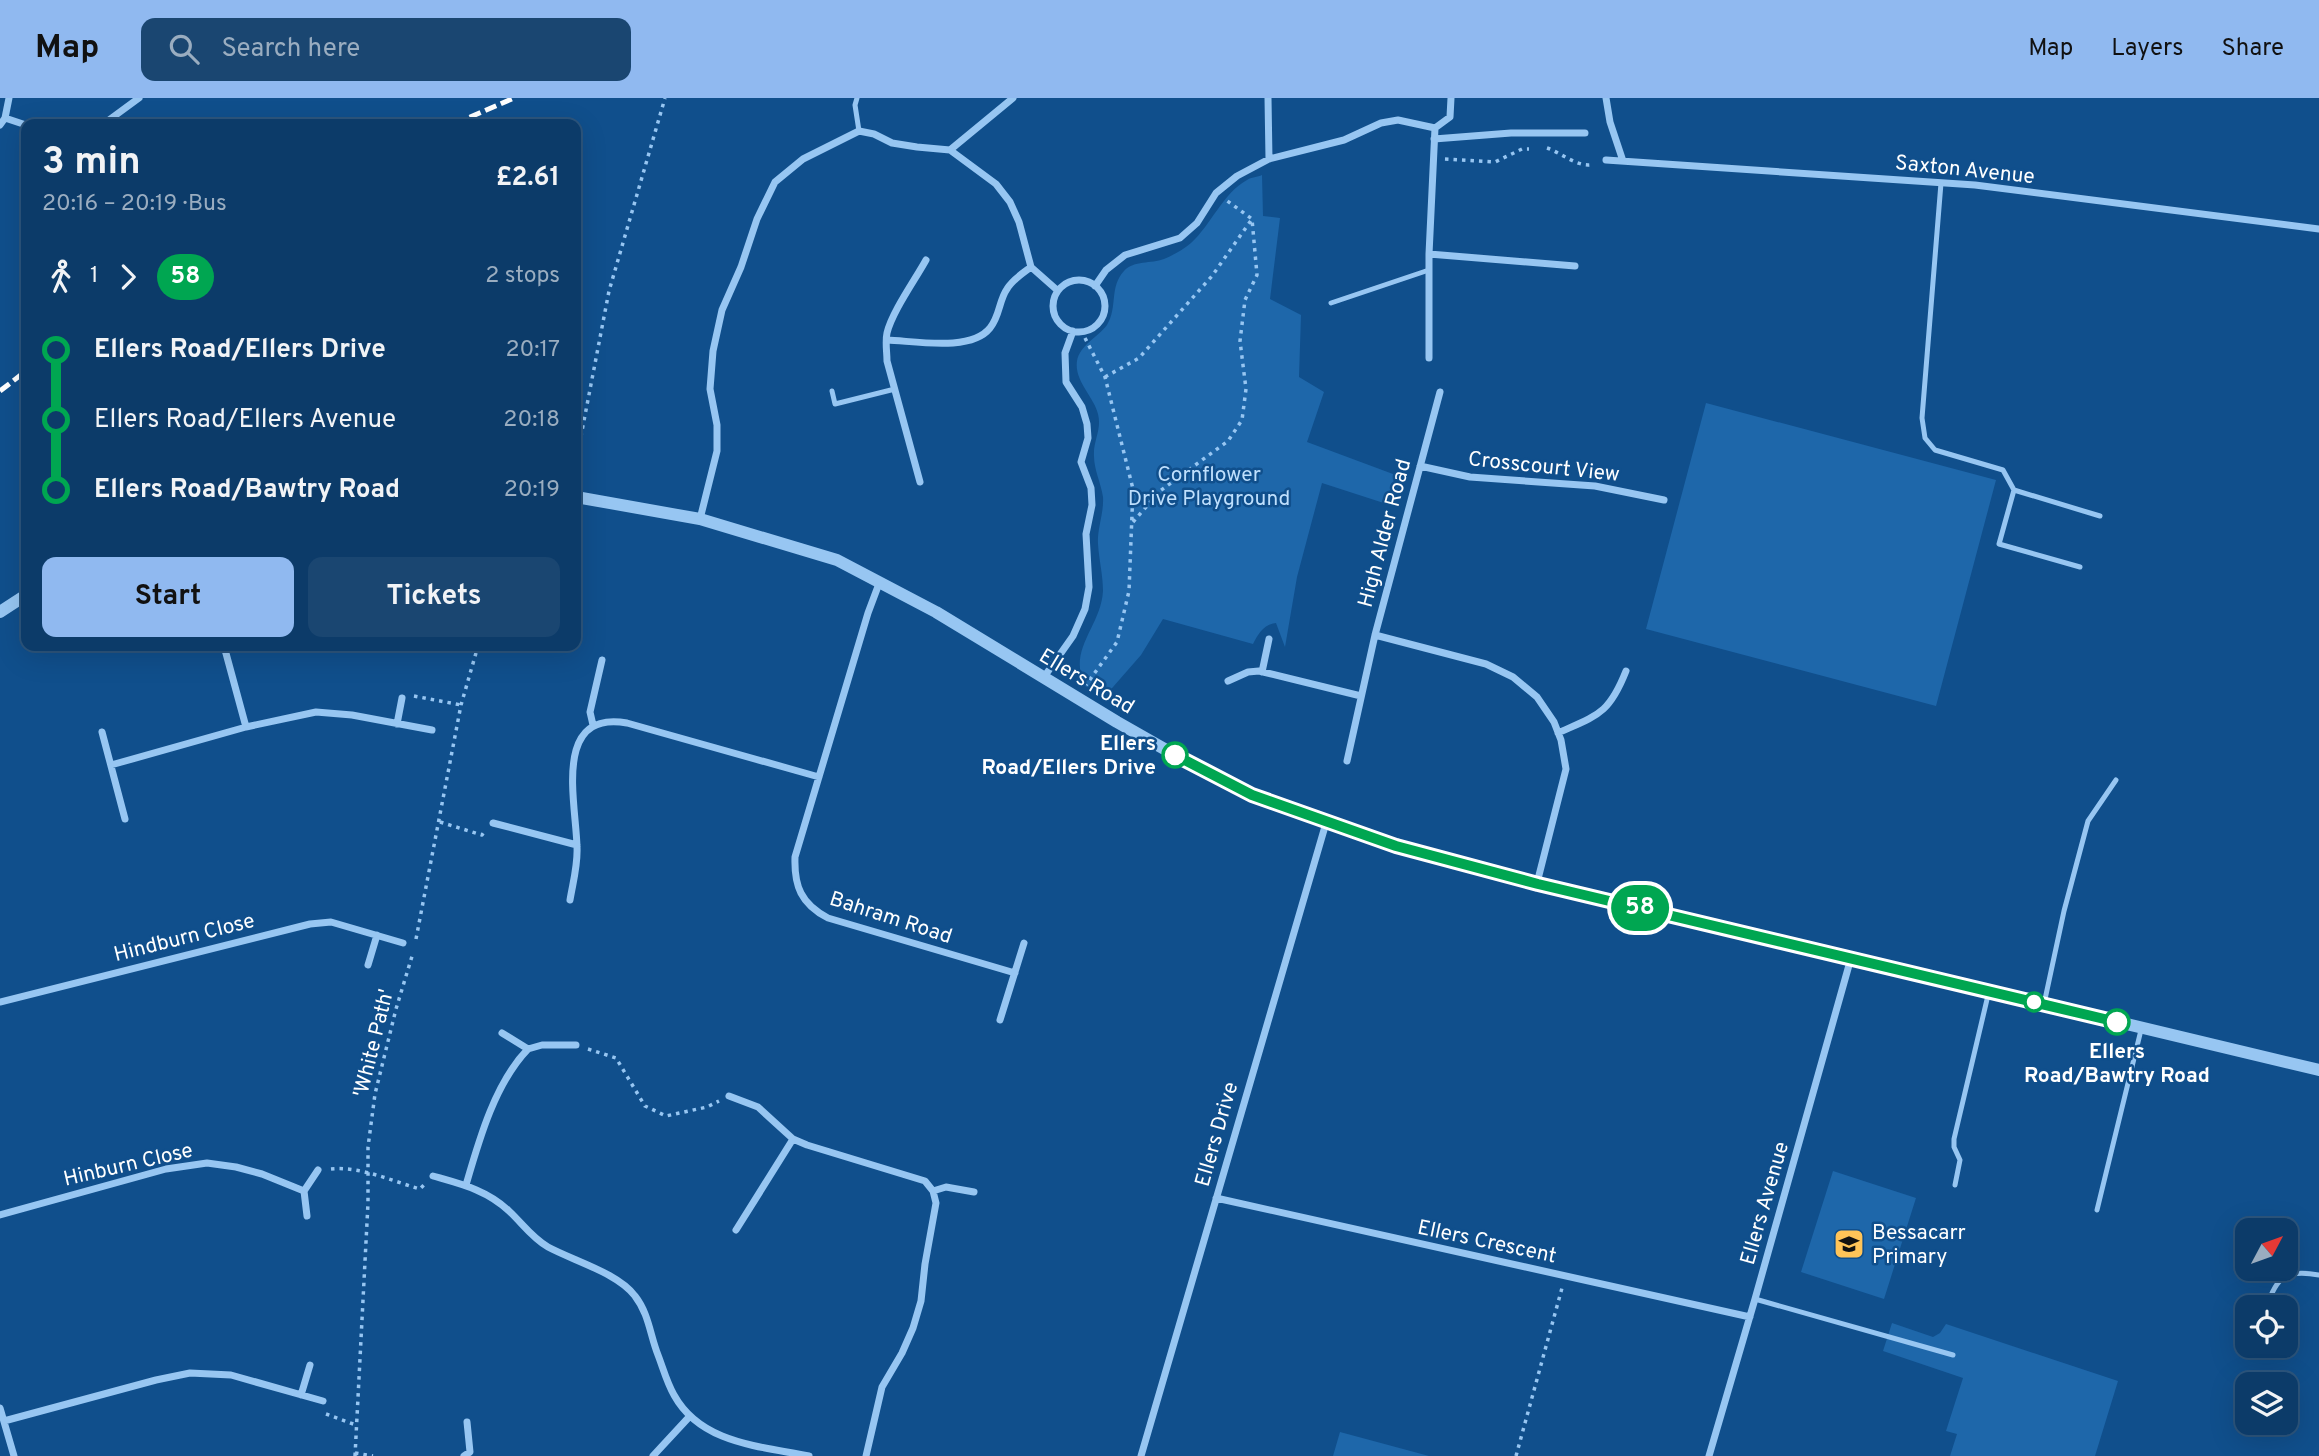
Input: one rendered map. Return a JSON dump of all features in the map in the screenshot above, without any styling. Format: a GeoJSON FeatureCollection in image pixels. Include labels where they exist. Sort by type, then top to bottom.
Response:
{"type":"FeatureCollection","features":[{"type":"Feature","properties":{"kind":"street"},"geometry":{"type":"LineString","coordinates":[[9,98],[2,121],[21,124]]}},
{"type":"Feature","properties":{"kind":"street"},"geometry":{"type":"LineString","coordinates":[[111,119],[139,98]]}},
{"type":"Feature","properties":{"kind":"street"},"geometry":{"type":"LineString","coordinates":[[950,150],[1013,98]]}},
{"type":"Feature","properties":{"kind":"street"},"geometry":{"type":"LineString","coordinates":[[1268,98],[1269,159]]}},
{"type":"Feature","properties":{"kind":"street"},"geometry":{"type":"LineString","coordinates":[[1096,286],[1106,270],[1125,256],[1181,238],[1197,223],[1216,193],[1237,176],[1269,159],[1344,140],[1381,123],[1398,120],[1435,128],[1450,117],[1451,98]]}},
{"type":"Feature","properties":{"kind":"street"},"geometry":{"type":"LineString","coordinates":[[1606,98],[1610,122],[1623,161]]}},
{"type":"Feature","properties":{"kind":"street"},"geometry":{"type":"LineString","coordinates":[[1429,358],[1429,254],[1435,128]]}},
{"type":"Feature","properties":{"kind":"street"},"geometry":{"type":"LineString","coordinates":[[700,519],[717,451],[717,425],[710,388],[713,351],[722,310],[741,267],[757,219],[775,182],[803,159],[859,131],[874,134],[892,143],[950,150],[996,184],[1010,201],[1019,222],[1031,267],[1057,290]]}},
{"type":"Feature","properties":{"kind":"street"},"geometry":{"type":"LineString","coordinates":[[1434,139],[1511,133],[1585,133]]}},
{"type":"Feature","properties":{"kind":"street","name":"Saxton Avenue"},"geometry":{"type":"LineString","coordinates":[[1606,160],[1975,185],[2319,229]]}},
{"type":"Feature","properties":{"kind":"street"},"geometry":{"type":"LineString","coordinates":[[1429,254],[1575,266]]}},
{"type":"Feature","properties":{"kind":"street"},"geometry":{"type":"LineString","coordinates":[[920,482],[887,361],[887,340],[891,321],[926,260]]}},
{"type":"Feature","properties":{"kind":"street"},"geometry":{"type":"LineString","coordinates":[[887,340],[965,343],[979,338],[990,329],[1000,312],[1006,289],[1031,267]]}},
{"type":"Feature","properties":{"kind":"street"},"geometry":{"type":"LineString","coordinates":[[1080,280],[1096,286],[1104,300],[1102,318],[1090,330],[1077,332],[1065,328],[1054,315],[1057,290],[1071,281],[1080,280]]}},
{"type":"Feature","properties":{"kind":"street"},"geometry":{"type":"LineString","coordinates":[[1044,677],[1073,636],[1085,609],[1090,587],[1086,534],[1092,505],[1091,488],[1081,462],[1087,438],[1087,424],[1082,407],[1066,382],[1065,353],[1077,332]]}},
{"type":"Feature","properties":{"kind":"street","name":"High Alder Road"},"geometry":{"type":"LineString","coordinates":[[1440,392],[1375,635],[1486,664],[1513,677],[1537,697],[1554,722],[1566,769],[1538,884]]}},
{"type":"Feature","properties":{"kind":"street","name":"Crosscourt View"},"geometry":{"type":"LineString","coordinates":[[1420,466],[1470,477],[1595,485],[1664,500]]}},
{"type":"Feature","properties":{"kind":"street","name":"Ellers Road"},"geometry":{"type":"LineString","coordinates":[[581,498],[700,519],[837,560],[936,612],[1076,698],[1175,755],[1252,795],[1396,846],[1538,884],[2319,1070]]}},
{"type":"Feature","properties":{"kind":"street","name":"Bahram Road"},"geometry":{"type":"LineString","coordinates":[[880,581],[868,612],[795,857],[794,875],[805,901],[816,912],[828,918],[1014,973]]}},
{"type":"Feature","properties":{"kind":"street"},"geometry":{"type":"LineString","coordinates":[[0,612],[21,598]]}},
{"type":"Feature","properties":{"kind":"street"},"geometry":{"type":"LineString","coordinates":[[1347,761],[1375,635]]}},
{"type":"Feature","properties":{"kind":"street"},"geometry":{"type":"LineString","coordinates":[[1262,672],[1269,639]]}},
{"type":"Feature","properties":{"kind":"street"},"geometry":{"type":"LineString","coordinates":[[224,651],[246,727]]}},
{"type":"Feature","properties":{"kind":"street"},"geometry":{"type":"LineString","coordinates":[[593,725],[590,712],[602,660]]}},
{"type":"Feature","properties":{"kind":"street"},"geometry":{"type":"LineString","coordinates":[[1558,733],[1589,719],[1610,705],[1626,671]]}},
{"type":"Feature","properties":{"kind":"street"},"geometry":{"type":"LineString","coordinates":[[1228,681],[1248,672],[1262,672],[1361,696]]}},
{"type":"Feature","properties":{"kind":"street"},"geometry":{"type":"LineString","coordinates":[[397,724],[402,698]]}},
{"type":"Feature","properties":{"kind":"street"},"geometry":{"type":"LineString","coordinates":[[111,765],[246,727],[316,712],[352,715],[432,730]]}},
{"type":"Feature","properties":{"kind":"street"},"geometry":{"type":"LineString","coordinates":[[570,900],[578,845],[572,773],[576,751],[585,732],[593,725],[611,720],[627,723],[819,777]]}},
{"type":"Feature","properties":{"kind":"street"},"geometry":{"type":"LineString","coordinates":[[102,732],[125,819]]}},
{"type":"Feature","properties":{"kind":"street","name":"Ellers Drive"},"geometry":{"type":"LineString","coordinates":[[1141,1456],[1326,822]]}},
{"type":"Feature","properties":{"kind":"street"},"geometry":{"type":"LineString","coordinates":[[493,823],[578,845]]}},
{"type":"Feature","properties":{"kind":"street","name":"Hindburn Close"},"geometry":{"type":"LineString","coordinates":[[0,1002],[310,924],[331,922],[402,943]]}},
{"type":"Feature","properties":{"kind":"street"},"geometry":{"type":"LineString","coordinates":[[368,965],[377,935]]}},
{"type":"Feature","properties":{"kind":"street"},"geometry":{"type":"LineString","coordinates":[[1000,1020],[1024,943]]}},
{"type":"Feature","properties":{"kind":"street","name":"Ellers Avenue"},"geometry":{"type":"LineString","coordinates":[[1709,1456],[1851,958]]}},
{"type":"Feature","properties":{"kind":"street"},"geometry":{"type":"LineString","coordinates":[[502,1033],[528,1049]]}},
{"type":"Feature","properties":{"kind":"street"},"geometry":{"type":"LineString","coordinates":[[467,1185],[480,1139],[504,1082],[517,1060],[528,1049],[542,1045],[576,1045]]}},
{"type":"Feature","properties":{"kind":"street"},"geometry":{"type":"LineString","coordinates":[[729,1096],[758,1107],[793,1139],[925,1181],[933,1191],[936,1203],[921,1301],[913,1328],[882,1387],[866,1456]]}},
{"type":"Feature","properties":{"kind":"street"},"geometry":{"type":"LineString","coordinates":[[736,1230],[793,1139]]}},
{"type":"Feature","properties":{"kind":"street","name":"Hinburn Close"},"geometry":{"type":"LineString","coordinates":[[0,1215],[166,1169],[207,1163],[262,1174],[304,1191]]}},
{"type":"Feature","properties":{"kind":"street"},"geometry":{"type":"LineString","coordinates":[[307,1216],[304,1191],[318,1170]]}},
{"type":"Feature","properties":{"kind":"street"},"geometry":{"type":"LineString","coordinates":[[433,1176],[467,1185],[487,1194],[509,1210],[545,1245],[616,1280],[635,1295],[648,1319],[656,1351],[674,1395],[690,1416],[706,1429],[729,1440],[809,1456]]}},
{"type":"Feature","properties":{"kind":"street"},"geometry":{"type":"LineString","coordinates":[[933,1191],[946,1187],[974,1192]]}},
{"type":"Feature","properties":{"kind":"street","name":"Ellers Crescent"},"geometry":{"type":"LineString","coordinates":[[1216,1198],[1750,1317]]}},
{"type":"Feature","properties":{"kind":"street"},"geometry":{"type":"LineString","coordinates":[[301,1395],[310,1365]]}},
{"type":"Feature","properties":{"kind":"street"},"geometry":{"type":"LineString","coordinates":[[4,1421],[190,1373],[231,1375],[323,1401]]}},
{"type":"Feature","properties":{"kind":"street"},"geometry":{"type":"LineString","coordinates":[[0,1408],[14,1456]]}},
{"type":"Feature","properties":{"kind":"street"},"geometry":{"type":"LineString","coordinates":[[653,1456],[690,1416]]}},
{"type":"Feature","properties":{"kind":"street"},"geometry":{"type":"LineString","coordinates":[[467,1422],[470,1455]]}},
{"type":"Feature","properties":{"kind":"lane"},"geometry":{"type":"LineString","coordinates":[[857,98],[855,105],[859,131]]}},
{"type":"Feature","properties":{"kind":"lane"},"geometry":{"type":"LineString","coordinates":[[1941,183],[1922,418],[1925,438],[1935,450],[2003,470],[2014,490],[1999,544],[2080,566]]}},
{"type":"Feature","properties":{"kind":"lane"},"geometry":{"type":"LineString","coordinates":[[1331,303],[1429,270]]}},
{"type":"Feature","properties":{"kind":"lane"},"geometry":{"type":"LineString","coordinates":[[832,391],[835,404],[895,389]]}},
{"type":"Feature","properties":{"kind":"lane"},"geometry":{"type":"LineString","coordinates":[[2014,490],[2100,516]]}},
{"type":"Feature","properties":{"kind":"lane"},"geometry":{"type":"LineString","coordinates":[[2044,1004],[2064,911],[2088,821],[2116,780]]}},
{"type":"Feature","properties":{"kind":"lane"},"geometry":{"type":"LineString","coordinates":[[1955,1185],[1960,1160],[1954,1147],[1954,1139],[1989,991]]}},
{"type":"Feature","properties":{"kind":"lane"},"geometry":{"type":"LineString","coordinates":[[2097,1210],[2142,1028]]}},
{"type":"Feature","properties":{"kind":"lane"},"geometry":{"type":"LineString","coordinates":[[2271,1295],[2274,1286],[2285,1275],[2319,1275]]}},
{"type":"Feature","properties":{"kind":"lane"},"geometry":{"type":"LineString","coordinates":[[1755,1299],[1953,1354]]}},
{"type":"Feature","properties":{"kind":"path"},"geometry":{"type":"LineString","coordinates":[[581,436],[609,290],[665,98]]}},
{"type":"Feature","properties":{"kind":"path"},"geometry":{"type":"LineString","coordinates":[[1545,147],[1560,152],[1576,163],[1588,166],[1606,160]]}},
{"type":"Feature","properties":{"kind":"path"},"geometry":{"type":"LineString","coordinates":[[1433,158],[1495,162],[1522,149],[1533,148]]}},
{"type":"Feature","properties":{"kind":"path"},"geometry":{"type":"LineString","coordinates":[[1133,523],[1160,491],[1228,441],[1242,420],[1246,389],[1240,341],[1245,300],[1257,275],[1252,219],[1216,193]]}},
{"type":"Feature","properties":{"kind":"path"},"geometry":{"type":"LineString","coordinates":[[1105,377],[1139,358],[1212,276],[1252,219]]}},
{"type":"Feature","properties":{"kind":"path"},"geometry":{"type":"LineString","coordinates":[[1076,698],[1117,642],[1129,591],[1133,523],[1133,489],[1105,377],[1077,332]]}},
{"type":"Feature","properties":{"kind":"path","name":"'White Path'"},"geometry":{"type":"LineString","coordinates":[[355,1455],[368,1203],[368,1147],[375,1094],[414,947],[461,705],[477,651]]}},
{"type":"Feature","properties":{"kind":"path"},"geometry":{"type":"LineString","coordinates":[[402,698],[408,695],[461,705]]}},
{"type":"Feature","properties":{"kind":"path"},"geometry":{"type":"LineString","coordinates":[[440,822],[482,835],[493,823]]}},
{"type":"Feature","properties":{"kind":"path"},"geometry":{"type":"LineString","coordinates":[[576,1045],[616,1058],[645,1106],[666,1116],[707,1107],[729,1096]]}},
{"type":"Feature","properties":{"kind":"path"},"geometry":{"type":"LineString","coordinates":[[318,1170],[340,1168],[367,1173],[420,1189],[433,1176]]}},
{"type":"Feature","properties":{"kind":"path"},"geometry":{"type":"LineString","coordinates":[[1516,1456],[1565,1276]]}},
{"type":"Feature","properties":{"kind":"path"},"geometry":{"type":"LineString","coordinates":[[323,1401],[326,1414],[356,1424]]}},
{"type":"Feature","properties":{"kind":"path"},"geometry":{"type":"LineString","coordinates":[[355,1455],[373,1456]]}},
{"type":"Feature","properties":{"kind":"green space","name":"Cornflower Drive Playground"},"geometry":{"type":"Polygon","coordinates":[[[1262,175],[1263,216],[1280,218],[1270,299],[1301,315],[1299,377],[1324,392],[1307,442],[1401,477],[1393,506],[1322,483],[1297,577],[1285,647],[1276,623],[1265,627],[1253,644],[1163,619],[1141,655],[1106,695],[1085,686],[1081,673],[1082,649],[1097,616],[1103,591],[1098,538],[1103,497],[1094,461],[1098,414],[1078,375],[1077,361],[1085,346],[1107,325],[1119,277],[1124,271],[1138,264],[1164,259],[1185,248],[1198,236],[1231,193],[1249,179],[1262,175]]]}},
{"type":"Feature","properties":{"kind":"green space"},"geometry":{"type":"Polygon","coordinates":[[[1706,403],[1996,480],[1936,706],[1646,629],[1706,403]]]}},
{"type":"Feature","properties":{"kind":"green space"},"geometry":{"type":"Polygon","coordinates":[[[1833,1171],[1916,1198],[1884,1299],[1801,1272],[1833,1171]]]}},
{"type":"Feature","properties":{"kind":"green space"},"geometry":{"type":"Polygon","coordinates":[[[1892,1323],[1933,1337],[1940,1333],[1946,1324],[2118,1381],[2095,1456],[1950,1456],[1957,1434],[1946,1431],[1963,1378],[1883,1351],[1892,1323]]]}},
{"type":"Feature","properties":{"kind":"green space"},"geometry":{"type":"Polygon","coordinates":[[[1340,1432],[1429,1456],[1333,1456],[1340,1432]]]}},
{"type":"Feature","properties":{"kind":"railway"},"geometry":{"type":"LineString","coordinates":[[466,119],[514,98]]}},
{"type":"Feature","properties":{"kind":"railway"},"geometry":{"type":"LineString","coordinates":[[0,391],[21,375]]}},
{"type":"Feature","properties":{"kind":"bus line","name":"58"},"geometry":{"type":"LineString","coordinates":[[1175,755],[1252,795],[1396,846],[1538,884],[2117,1022]]}},
{"type":"Feature","properties":{"kind":"place","name":"Ellers Road/Ellers Drive"},"geometry":{"type":"Point","coordinates":[1175,755]}},
{"type":"Feature","properties":{"kind":"place","name":"Ellers Road/Bawtry Road"},"geometry":{"type":"Point","coordinates":[2117,1022]}},
{"type":"Feature","properties":{"kind":"place","name":"Bessacarr Primary"},"geometry":{"type":"Point","coordinates":[1849,1244]}}]}
